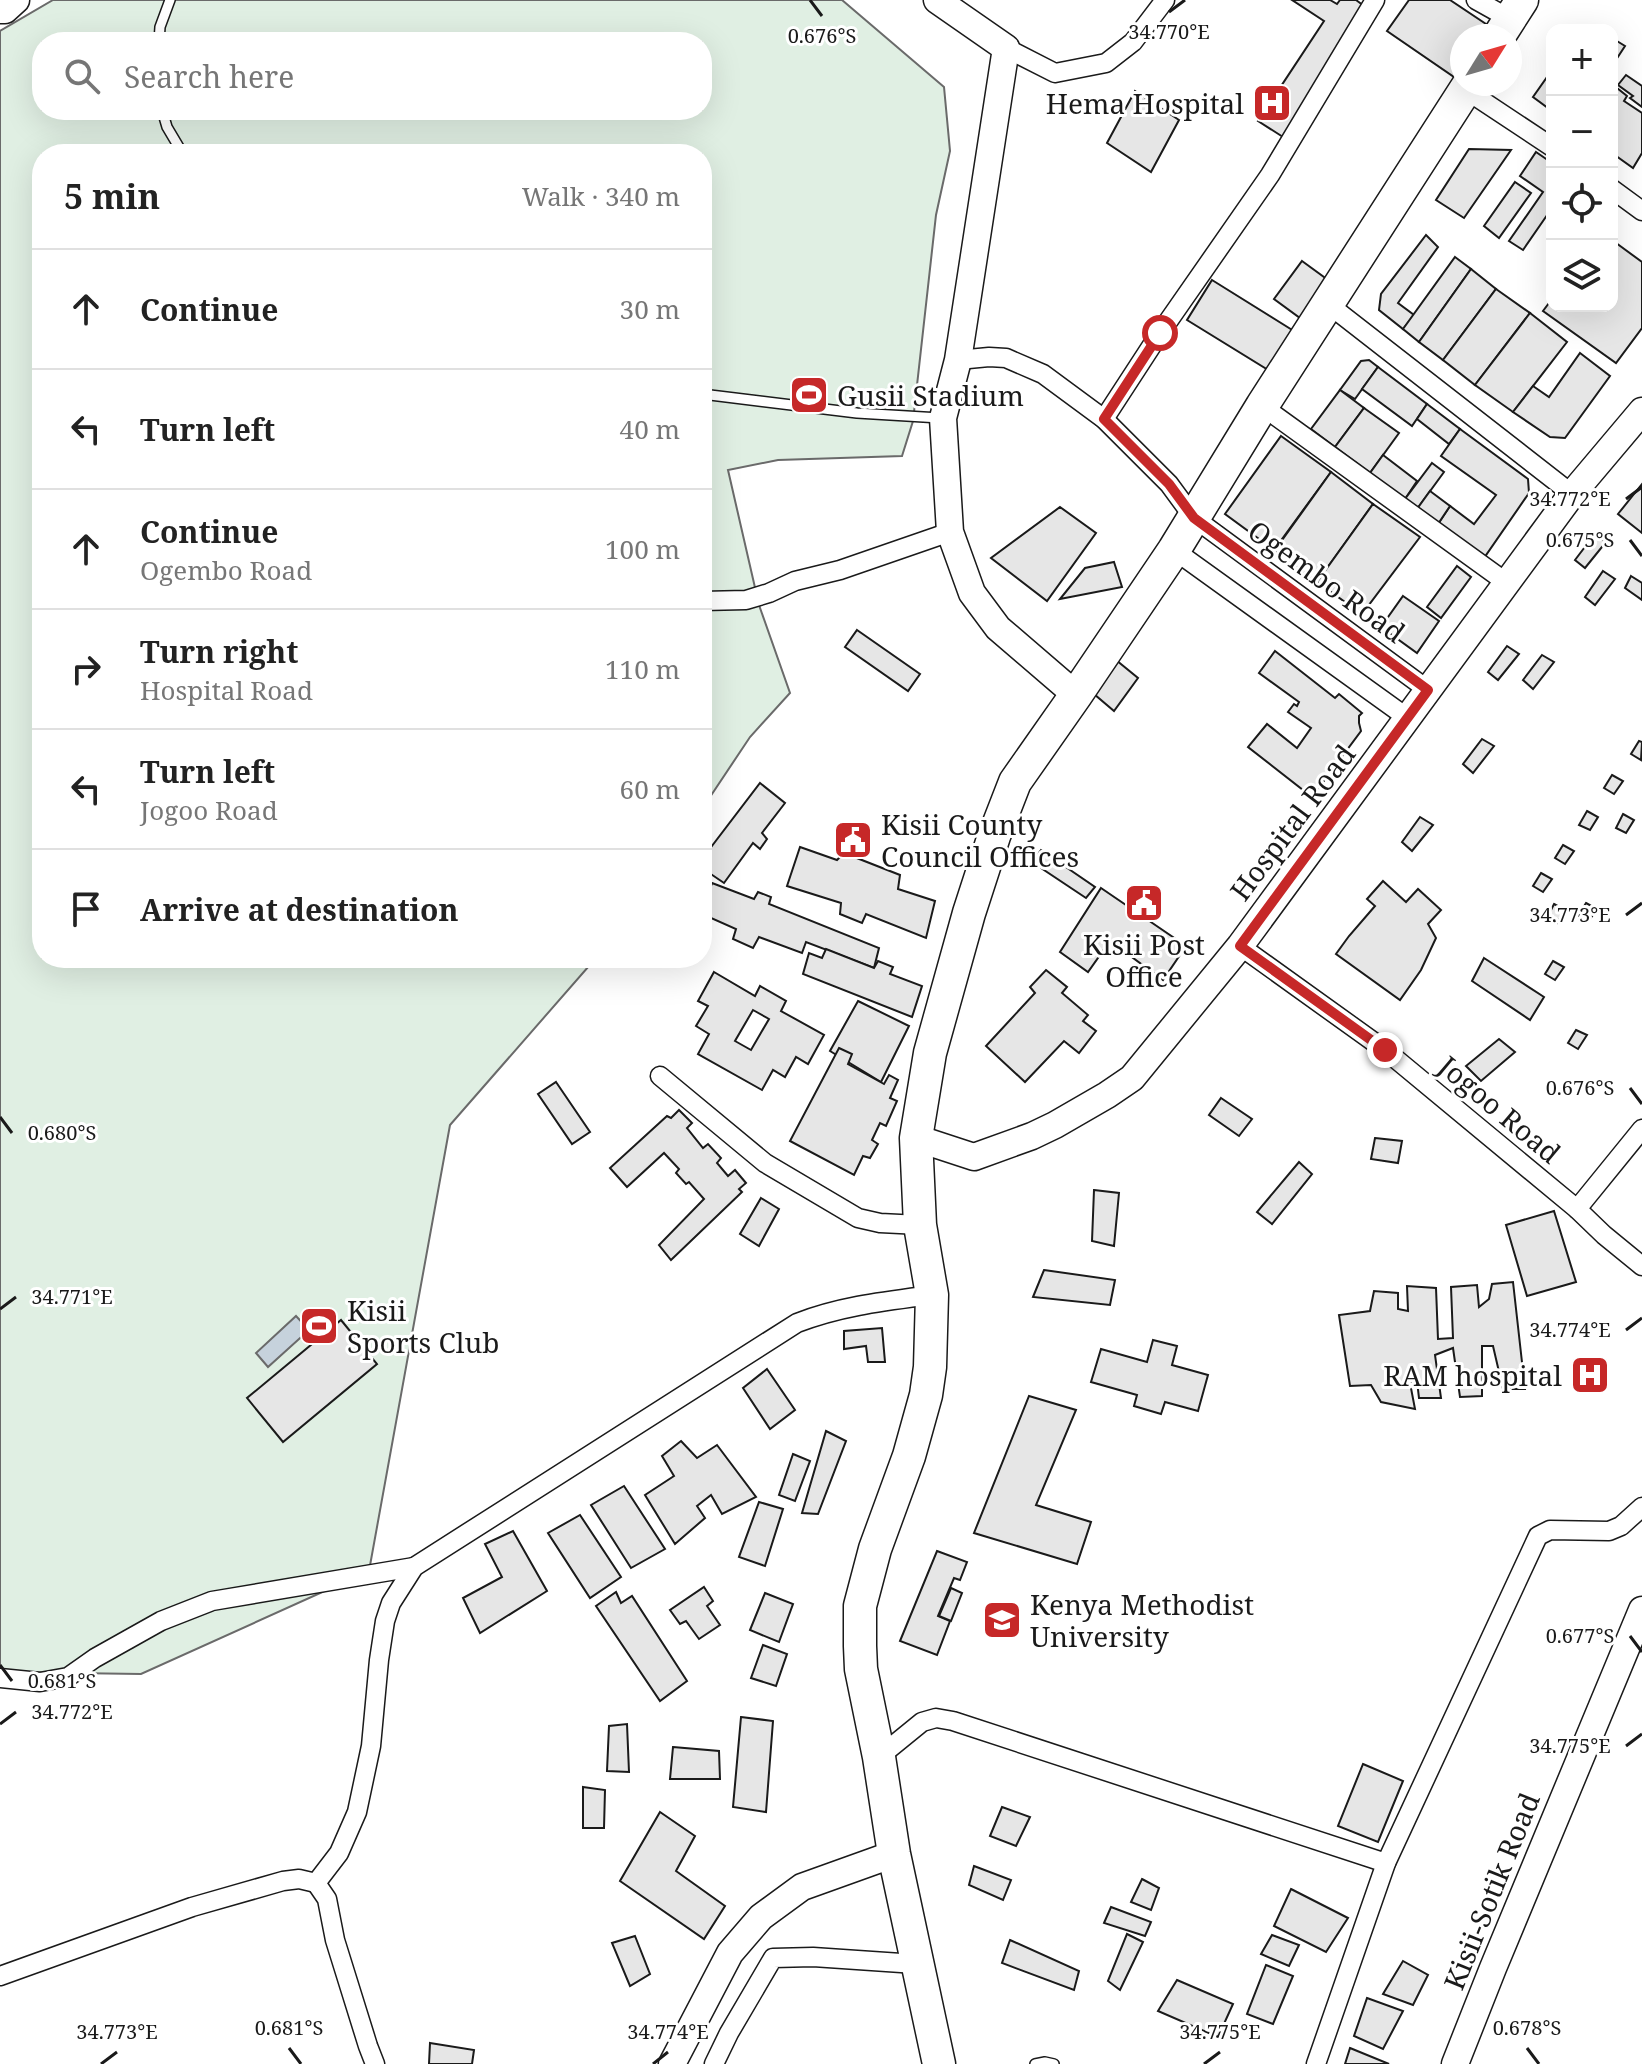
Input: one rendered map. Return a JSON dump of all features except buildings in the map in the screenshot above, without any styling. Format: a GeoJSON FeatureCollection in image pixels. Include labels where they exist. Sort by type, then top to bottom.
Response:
{"type":"FeatureCollection","features":[{"type":"Feature","properties":{"kind":"highway"},"geometry":{"type":"LineString","coordinates":[[943,2063],[916,1964],[894,1854],[861,1669],[860,1606],[875,1549],[909,1456],[926,1395],[930,1367],[932,1295],[920,1225],[916,1138],[930,1053],[969,913],[1015,782],[1174,550],[1185,505],[1262,406],[1462,96]]}},
{"type":"Feature","properties":{"kind":"street"},"geometry":{"type":"LineString","coordinates":[[0,10],[5,10],[16,0]]}},
{"type":"Feature","properties":{"kind":"street"},"geometry":{"type":"LineString","coordinates":[[937,0],[1006,48],[1055,73],[1106,63],[1133,42],[1165,0]]}},
{"type":"Feature","properties":{"kind":"street"},"geometry":{"type":"LineString","coordinates":[[1104,419],[1270,175],[1375,0]]}},
{"type":"Feature","properties":{"kind":"street"},"geometry":{"type":"LineString","coordinates":[[1476,0],[1510,18]]}},
{"type":"Feature","properties":{"kind":"street"},"geometry":{"type":"LineString","coordinates":[[1006,48],[958,360],[943,418],[950,532],[972,593],[998,628],[1076,695]]}},
{"type":"Feature","properties":{"kind":"street"},"geometry":{"type":"LineString","coordinates":[[1481,96],[1546,143]]}},
{"type":"Feature","properties":{"kind":"street"},"geometry":{"type":"LineString","coordinates":[[1618,193],[1642,211]]}},
{"type":"Feature","properties":{"kind":"street"},"geometry":{"type":"LineString","coordinates":[[1328,304],[1572,494]]}},
{"type":"Feature","properties":{"kind":"street","name":"Ogembo Road"},"geometry":{"type":"LineString","coordinates":[[958,360],[1006,358],[1043,374],[1104,419],[1185,505],[1428,690]]}},
{"type":"Feature","properties":{"kind":"street"},"geometry":{"type":"LineString","coordinates":[[1262,406],[1507,583]]}},
{"type":"Feature","properties":{"kind":"street","name":"Hospital Road"},"geometry":{"type":"LineString","coordinates":[[916,1138],[974,1157],[1032,1136],[1132,1078],[1240,946],[1572,494],[1642,411]]}},
{"type":"Feature","properties":{"kind":"street"},"geometry":{"type":"LineString","coordinates":[[712,602],[746,600],[795,581],[840,570],[950,532]]}},
{"type":"Feature","properties":{"kind":"street"},"geometry":{"type":"LineString","coordinates":[[1174,550],[1409,719]]}},
{"type":"Feature","properties":{"kind":"street","name":"Jogoo Road"},"geometry":{"type":"LineString","coordinates":[[1240,946],[1385,1050],[1642,1266]]}},
{"type":"Feature","properties":{"kind":"street"},"geometry":{"type":"LineString","coordinates":[[660,1076],[765,1163],[858,1218],[880,1223],[920,1225]]}},
{"type":"Feature","properties":{"kind":"street"},"geometry":{"type":"LineString","coordinates":[[1577,1209],[1642,1129]]}},
{"type":"Feature","properties":{"kind":"street"},"geometry":{"type":"LineString","coordinates":[[0,1678],[40,1682],[68,1677],[161,1621],[212,1601],[414,1567],[797,1323],[823,1313],[932,1295]]}},
{"type":"Feature","properties":{"kind":"street"},"geometry":{"type":"LineString","coordinates":[[1316,2064],[1386,1863],[1538,1536],[1550,1530],[1609,1531],[1621,1526],[1642,1507]]}},
{"type":"Feature","properties":{"kind":"street"},"geometry":{"type":"LineString","coordinates":[[316,1883],[339,1853],[357,1812],[371,1746],[385,1621],[391,1603],[414,1567]]}},
{"type":"Feature","properties":{"kind":"street","name":"Kisii-Sotik Road"},"geometry":{"type":"LineString","coordinates":[[1455,2064],[1642,1610]]}},
{"type":"Feature","properties":{"kind":"street"},"geometry":{"type":"LineString","coordinates":[[879,1757],[922,1722],[936,1718],[953,1721],[1386,1863]]}},
{"type":"Feature","properties":{"kind":"street"},"geometry":{"type":"LineString","coordinates":[[672,2064],[730,1953],[761,1917],[802,1887],[894,1854]]}},
{"type":"Feature","properties":{"kind":"street"},"geometry":{"type":"LineString","coordinates":[[0,1976],[192,1907],[299,1879],[316,1883],[327,1899],[335,1940],[375,2064]]}},
{"type":"Feature","properties":{"kind":"street"},"geometry":{"type":"LineString","coordinates":[[714,2064],[773,1958],[813,1957],[916,1964]]}},
{"type":"Feature","properties":{"kind":"lane"},"geometry":{"type":"LineString","coordinates":[[160,32],[170,0]]}},
{"type":"Feature","properties":{"kind":"lane"},"geometry":{"type":"LineString","coordinates":[[165,120],[177,144]]}},
{"type":"Feature","properties":{"kind":"lane"},"geometry":{"type":"LineString","coordinates":[[712,395],[857,413],[943,418]]}},
{"type":"Feature","properties":{"kind":"lane"},"geometry":{"type":"LineString","coordinates":[[1035,2064],[1054,2064]]}},
{"type":"Feature","properties":{"kind":"green space"},"geometry":{"type":"Polygon","coordinates":[[[53,0],[842,0],[944,87],[950,151],[936,215],[913,421],[902,456],[778,460],[728,470],[759,605],[790,693],[750,737],[712,794],[712,144],[32,144],[32,968],[587,968],[450,1125],[369,1571],[141,1674],[0,1672],[0,31],[53,0]]]}},
{"type":"Feature","properties":{"kind":"shaded area"},"geometry":{"type":"Polygon","coordinates":[[[296,1316],[309,1330],[268,1367],[256,1353],[296,1316]]]}},
{"type":"Feature","properties":{"kind":"place","name":"Hema Hospital"},"geometry":{"type":"Point","coordinates":[1272,103]}},
{"type":"Feature","properties":{"kind":"place","name":"Gusii Stadium"},"geometry":{"type":"Point","coordinates":[809,395]}},
{"type":"Feature","properties":{"kind":"place","name":"Kisii County Council Offices"},"geometry":{"type":"Point","coordinates":[853,840]}},
{"type":"Feature","properties":{"kind":"place","name":"Kisii Post Office"},"geometry":{"type":"Point","coordinates":[1144,903]}},
{"type":"Feature","properties":{"kind":"place","name":"Kisii Sports Club"},"geometry":{"type":"Point","coordinates":[319,1326]}},
{"type":"Feature","properties":{"kind":"place","name":"RAM hospital"},"geometry":{"type":"Point","coordinates":[1590,1375]}},
{"type":"Feature","properties":{"kind":"place","name":"Kenya Methodist University"},"geometry":{"type":"Point","coordinates":[1002,1620]}},
{"type":"Feature","properties":{"kind":"route"},"geometry":{"type":"LineString","coordinates":[[1160,333],[1104,419],[1177,492],[1194,518],[1428,690],[1240,946],[1385,1050]]}}]}
